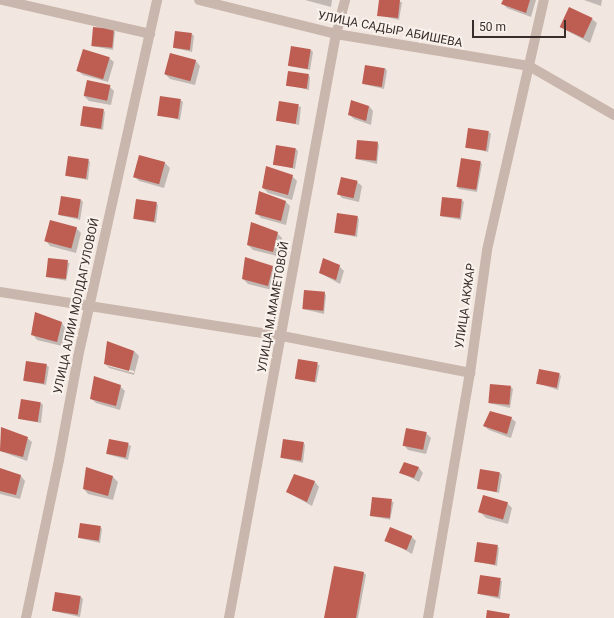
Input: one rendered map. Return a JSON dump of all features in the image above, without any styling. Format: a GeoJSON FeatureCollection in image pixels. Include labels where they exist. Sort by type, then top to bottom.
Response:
{"type":"FeatureCollection","features":[{"type":"Feature","properties":{"kind":"street"},"geometry":{"type":"LineString","coordinates":[[2,0],[150,34]]}},
{"type":"Feature","properties":{"kind":"street","name":"УЛИЦА АЛИИ МОЛДАГУЛОВОЙ"},"geometry":{"type":"LineString","coordinates":[[26,618],[59,460],[78,357],[91,308],[157,0]]}},
{"type":"Feature","properties":{"kind":"street","name":"УЛИЦА САДЫР АБИШЕВА"},"geometry":{"type":"LineString","coordinates":[[199,0],[336,34],[529,66],[614,115]]}},
{"type":"Feature","properties":{"kind":"street","name":"УЛИЦА М.МАМЕТОВОЙ"},"geometry":{"type":"LineString","coordinates":[[229,618],[282,336],[336,34],[345,0]]}},
{"type":"Feature","properties":{"kind":"street","name":"УЛИЦА АКЖАР"},"geometry":{"type":"LineString","coordinates":[[428,618],[470,374],[487,250],[544,0]]}},
{"type":"Feature","properties":{"kind":"street"},"geometry":{"type":"LineString","coordinates":[[0,292],[91,308],[282,336],[470,374]]}},
{"type":"Feature","properties":{"kind":"building"},"geometry":{"type":"Polygon","coordinates":[[[379,0],[400,0],[398,18],[377,16],[379,0]]]}},
{"type":"Feature","properties":{"kind":"building"},"geometry":{"type":"Polygon","coordinates":[[[503,0],[530,0],[526,13],[501,4],[503,0]]]}},
{"type":"Feature","properties":{"kind":"building"},"geometry":{"type":"Polygon","coordinates":[[[569,7],[593,18],[583,38],[560,27],[569,7]]]}},
{"type":"Feature","properties":{"kind":"building"},"geometry":{"type":"Polygon","coordinates":[[[93,27],[114,29],[112,48],[91,46],[93,27]]]}},
{"type":"Feature","properties":{"kind":"building"},"geometry":{"type":"Polygon","coordinates":[[[175,31],[192,33],[190,50],[173,48],[175,31]]]}},
{"type":"Feature","properties":{"kind":"building"},"geometry":{"type":"Polygon","coordinates":[[[291,46],[311,49],[308,69],[288,66],[291,46]]]}},
{"type":"Feature","properties":{"kind":"building"},"geometry":{"type":"Polygon","coordinates":[[[83,49],[110,57],[103,79],[76,71],[83,49]]]}},
{"type":"Feature","properties":{"kind":"building"},"geometry":{"type":"Polygon","coordinates":[[[170,53],[196,60],[190,81],[164,74],[170,53]]]}},
{"type":"Feature","properties":{"kind":"building"},"geometry":{"type":"Polygon","coordinates":[[[365,65],[385,68],[382,87],[362,84],[365,65]]]}},
{"type":"Feature","properties":{"kind":"building"},"geometry":{"type":"Polygon","coordinates":[[[288,71],[309,74],[307,89],[286,86],[288,71]]]}},
{"type":"Feature","properties":{"kind":"building"},"geometry":{"type":"Polygon","coordinates":[[[87,80],[110,85],[107,101],[84,96],[87,80]]]}},
{"type":"Feature","properties":{"kind":"building"},"geometry":{"type":"Polygon","coordinates":[[[160,96],[181,99],[178,119],[157,116],[160,96]]]}},
{"type":"Feature","properties":{"kind":"building"},"geometry":{"type":"Polygon","coordinates":[[[351,100],[369,106],[366,121],[348,115],[351,100]]]}},
{"type":"Feature","properties":{"kind":"building"},"geometry":{"type":"Polygon","coordinates":[[[279,101],[299,104],[296,124],[276,121],[279,101]]]}},
{"type":"Feature","properties":{"kind":"building"},"geometry":{"type":"Polygon","coordinates":[[[83,106],[104,109],[101,129],[80,126],[83,106]]]}},
{"type":"Feature","properties":{"kind":"building"},"geometry":{"type":"Polygon","coordinates":[[[468,128],[489,131],[486,151],[465,148],[468,128]]]}},
{"type":"Feature","properties":{"kind":"building"},"geometry":{"type":"Polygon","coordinates":[[[357,140],[378,142],[376,161],[355,159],[357,140]]]}},
{"type":"Feature","properties":{"kind":"building"},"geometry":{"type":"Polygon","coordinates":[[[276,145],[296,148],[293,168],[273,165],[276,145]]]}},
{"type":"Feature","properties":{"kind":"building"},"geometry":{"type":"Polygon","coordinates":[[[139,155],[165,162],[159,184],[133,177],[139,155]]]}},
{"type":"Feature","properties":{"kind":"building"},"geometry":{"type":"Polygon","coordinates":[[[68,156],[89,159],[86,179],[65,176],[68,156]]]}},
{"type":"Feature","properties":{"kind":"building"},"geometry":{"type":"Polygon","coordinates":[[[461,158],[481,161],[476,190],[456,187],[461,158]]]}},
{"type":"Feature","properties":{"kind":"building"},"geometry":{"type":"Polygon","coordinates":[[[266,166],[293,175],[288,195],[262,188],[266,166]]]}},
{"type":"Feature","properties":{"kind":"building"},"geometry":{"type":"Polygon","coordinates":[[[341,177],[358,181],[354,198],[337,195],[341,177]]]}},
{"type":"Feature","properties":{"kind":"building"},"geometry":{"type":"Polygon","coordinates":[[[259,191],[286,201],[281,221],[255,214],[259,191]]]}},
{"type":"Feature","properties":{"kind":"building"},"geometry":{"type":"Polygon","coordinates":[[[61,196],[81,199],[78,218],[58,215],[61,196]]]}},
{"type":"Feature","properties":{"kind":"building"},"geometry":{"type":"Polygon","coordinates":[[[442,197],[462,199],[460,218],[440,216],[442,197]]]}},
{"type":"Feature","properties":{"kind":"building"},"geometry":{"type":"Polygon","coordinates":[[[136,199],[157,202],[154,222],[133,219],[136,199]]]}},
{"type":"Feature","properties":{"kind":"building"},"geometry":{"type":"Polygon","coordinates":[[[337,213],[358,216],[355,236],[334,233],[337,213]]]}},
{"type":"Feature","properties":{"kind":"building"},"geometry":{"type":"Polygon","coordinates":[[[50,220],[77,227],[71,248],[44,241],[50,220]]]}},
{"type":"Feature","properties":{"kind":"building"},"geometry":{"type":"Polygon","coordinates":[[[251,222],[278,232],[273,252],[247,245],[251,222]]]}},
{"type":"Feature","properties":{"kind":"building"},"geometry":{"type":"Polygon","coordinates":[[[245,257],[273,266],[268,286],[242,279],[245,257]]]}},
{"type":"Feature","properties":{"kind":"building"},"geometry":{"type":"Polygon","coordinates":[[[48,258],[68,260],[66,279],[46,277],[48,258]]]}},
{"type":"Feature","properties":{"kind":"building"},"geometry":{"type":"Polygon","coordinates":[[[323,258],[340,265],[336,280],[319,273],[323,258]]]}},
{"type":"Feature","properties":{"kind":"building"},"geometry":{"type":"Polygon","coordinates":[[[304,290],[325,292],[323,311],[302,309],[304,290]]]}},
{"type":"Feature","properties":{"kind":"building"},"geometry":{"type":"Polygon","coordinates":[[[35,312],[62,322],[57,342],[31,335],[35,312]]]}},
{"type":"Feature","properties":{"kind":"building"},"geometry":{"type":"Polygon","coordinates":[[[107,341],[134,351],[129,371],[104,364],[107,341]]]}},
{"type":"Feature","properties":{"kind":"building"},"geometry":{"type":"Polygon","coordinates":[[[298,359],[318,362],[315,382],[295,379],[298,359]]]}},
{"type":"Feature","properties":{"kind":"building"},"geometry":{"type":"Polygon","coordinates":[[[26,361],[47,364],[44,384],[23,381],[26,361]]]}},
{"type":"Feature","properties":{"kind":"building"},"geometry":{"type":"Polygon","coordinates":[[[539,369],[560,373],[557,388],[536,384],[539,369]]]}},
{"type":"Feature","properties":{"kind":"building"},"geometry":{"type":"Polygon","coordinates":[[[94,376],[121,385],[116,406],[90,399],[94,376]]]}},
{"type":"Feature","properties":{"kind":"building"},"geometry":{"type":"Polygon","coordinates":[[[490,384],[511,386],[509,405],[488,403],[490,384]]]}},
{"type":"Feature","properties":{"kind":"building"},"geometry":{"type":"Polygon","coordinates":[[[21,399],[41,402],[38,422],[18,419],[21,399]]]}},
{"type":"Feature","properties":{"kind":"building"},"geometry":{"type":"Polygon","coordinates":[[[490,411],[512,417],[507,434],[483,426],[490,411]]]}},
{"type":"Feature","properties":{"kind":"building"},"geometry":{"type":"Polygon","coordinates":[[[1,427],[28,437],[23,457],[0,451],[1,427]]]}},
{"type":"Feature","properties":{"kind":"building"},"geometry":{"type":"Polygon","coordinates":[[[406,428],[427,432],[423,450],[403,446],[406,428]]]}},
{"type":"Feature","properties":{"kind":"building"},"geometry":{"type":"Polygon","coordinates":[[[109,439],[129,443],[126,458],[106,454],[109,439]]]}},
{"type":"Feature","properties":{"kind":"building"},"geometry":{"type":"Polygon","coordinates":[[[283,439],[304,442],[301,461],[280,458],[283,439]]]}},
{"type":"Feature","properties":{"kind":"building"},"geometry":{"type":"Polygon","coordinates":[[[404,462],[419,467],[414,478],[399,473],[404,462]]]}},
{"type":"Feature","properties":{"kind":"building"},"geometry":{"type":"Polygon","coordinates":[[[86,467],[113,476],[108,496],[83,489],[86,467]]]}},
{"type":"Feature","properties":{"kind":"building"},"geometry":{"type":"Polygon","coordinates":[[[0,468],[21,475],[16,495],[0,491],[0,468]]]}},
{"type":"Feature","properties":{"kind":"building"},"geometry":{"type":"Polygon","coordinates":[[[480,469],[500,472],[497,492],[477,489],[480,469]]]}},
{"type":"Feature","properties":{"kind":"building"},"geometry":{"type":"Polygon","coordinates":[[[294,474],[315,481],[307,502],[286,492],[294,474]]]}},
{"type":"Feature","properties":{"kind":"building"},"geometry":{"type":"Polygon","coordinates":[[[483,495],[508,502],[503,519],[478,512],[483,495]]]}},
{"type":"Feature","properties":{"kind":"building"},"geometry":{"type":"Polygon","coordinates":[[[372,497],[392,499],[390,518],[370,516],[372,497]]]}},
{"type":"Feature","properties":{"kind":"building"},"geometry":{"type":"Polygon","coordinates":[[[80,523],[101,526],[99,541],[78,538],[80,523]]]}},
{"type":"Feature","properties":{"kind":"building"},"geometry":{"type":"Polygon","coordinates":[[[390,527],[412,536],[407,550],[384,541],[390,527]]]}},
{"type":"Feature","properties":{"kind":"building"},"geometry":{"type":"Polygon","coordinates":[[[477,542],[498,545],[495,565],[474,562],[477,542]]]}},
{"type":"Feature","properties":{"kind":"building"},"geometry":{"type":"Polygon","coordinates":[[[334,566],[364,572],[356,618],[324,618],[334,566]]]}},
{"type":"Feature","properties":{"kind":"building"},"geometry":{"type":"Polygon","coordinates":[[[480,575],[501,578],[498,597],[477,594],[480,575]]]}},
{"type":"Feature","properties":{"kind":"building"},"geometry":{"type":"Polygon","coordinates":[[[55,592],[81,596],[78,615],[52,611],[55,592]]]}},
{"type":"Feature","properties":{"kind":"building"},"geometry":{"type":"Polygon","coordinates":[[[487,610],[510,614],[509,618],[486,618],[487,610]]]}}]}
